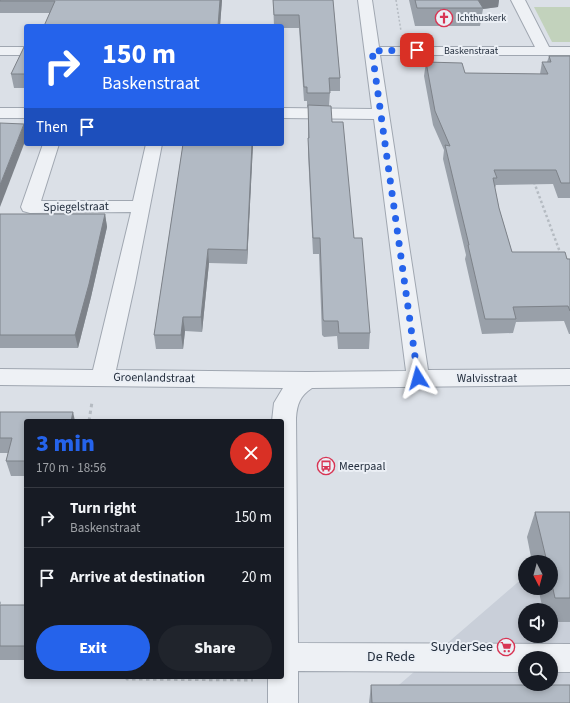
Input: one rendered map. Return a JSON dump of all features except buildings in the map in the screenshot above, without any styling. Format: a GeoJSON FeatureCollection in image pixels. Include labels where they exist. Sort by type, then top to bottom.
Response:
{"type":"FeatureCollection","features":[{"type":"Feature","properties":{"kind":"street"},"geometry":{"type":"LineString","coordinates":[[365,0],[418,378]]}},
{"type":"Feature","properties":{"kind":"street"},"geometry":{"type":"LineString","coordinates":[[518,0],[544,50]]}},
{"type":"Feature","properties":{"kind":"street","name":"Baskenstraat"},"geometry":{"type":"LineString","coordinates":[[372,51],[570,50]]}},
{"type":"Feature","properties":{"kind":"street"},"geometry":{"type":"LineString","coordinates":[[0,51],[24,51]]}},
{"type":"Feature","properties":{"kind":"street"},"geometry":{"type":"LineString","coordinates":[[0,113],[24,113]]}},
{"type":"Feature","properties":{"kind":"street"},"geometry":{"type":"LineString","coordinates":[[284,113],[381,114]]}},
{"type":"Feature","properties":{"kind":"street","name":"Spiegelstraat"},"geometry":{"type":"LineString","coordinates":[[50,146],[30,207],[140,206]]}},
{"type":"Feature","properties":{"kind":"street"},"geometry":{"type":"LineString","coordinates":[[103,377],[125,283],[154,146]]}},
{"type":"Feature","properties":{"kind":"street","name":"Groenlandstraat"},"geometry":{"type":"LineString","coordinates":[[0,377],[307,380]]}},
{"type":"Feature","properties":{"kind":"street","name":"Walvisstraat"},"geometry":{"type":"LineString","coordinates":[[307,380],[570,377]]}},
{"type":"Feature","properties":{"kind":"street"},"geometry":{"type":"LineString","coordinates":[[284,436],[285,406],[290,392],[296,386],[307,380]]}},
{"type":"Feature","properties":{"kind":"street","name":"De Rede"},"geometry":{"type":"LineString","coordinates":[[283,680],[570,658]]}},
{"type":"Feature","properties":{"kind":"path"},"geometry":{"type":"LineString","coordinates":[[396,0],[404,50]]}},
{"type":"Feature","properties":{"kind":"path"},"geometry":{"type":"LineString","coordinates":[[532,176],[562,258]]}},
{"type":"Feature","properties":{"kind":"path"},"geometry":{"type":"LineString","coordinates":[[127,679],[283,680]]}},
{"type":"Feature","properties":{"kind":"shaded area","name":"SuyderSee"},"geometry":{"type":"Polygon","coordinates":[[[570,575],[570,703],[378,703],[518,582],[518,595],[558,595],[558,583],[570,575]]]}},
{"type":"Feature","properties":{"kind":"green space"},"geometry":{"type":"Polygon","coordinates":[[[534,7],[570,7],[570,42],[552,42],[534,7]]]}},
{"type":"Feature","properties":{"kind":"place","name":"Ichthuskerk"},"geometry":{"type":"Point","coordinates":[444,18]}},
{"type":"Feature","properties":{"kind":"place","name":"Meerpaal"},"geometry":{"type":"Point","coordinates":[326,466]}},
{"type":"Feature","properties":{"kind":"place","name":"SuyderSee"},"geometry":{"type":"Point","coordinates":[506,647]}},
{"type":"Feature","properties":{"kind":"route"},"geometry":{"type":"LineString","coordinates":[[417,50],[372,51],[418,378]]}}]}
